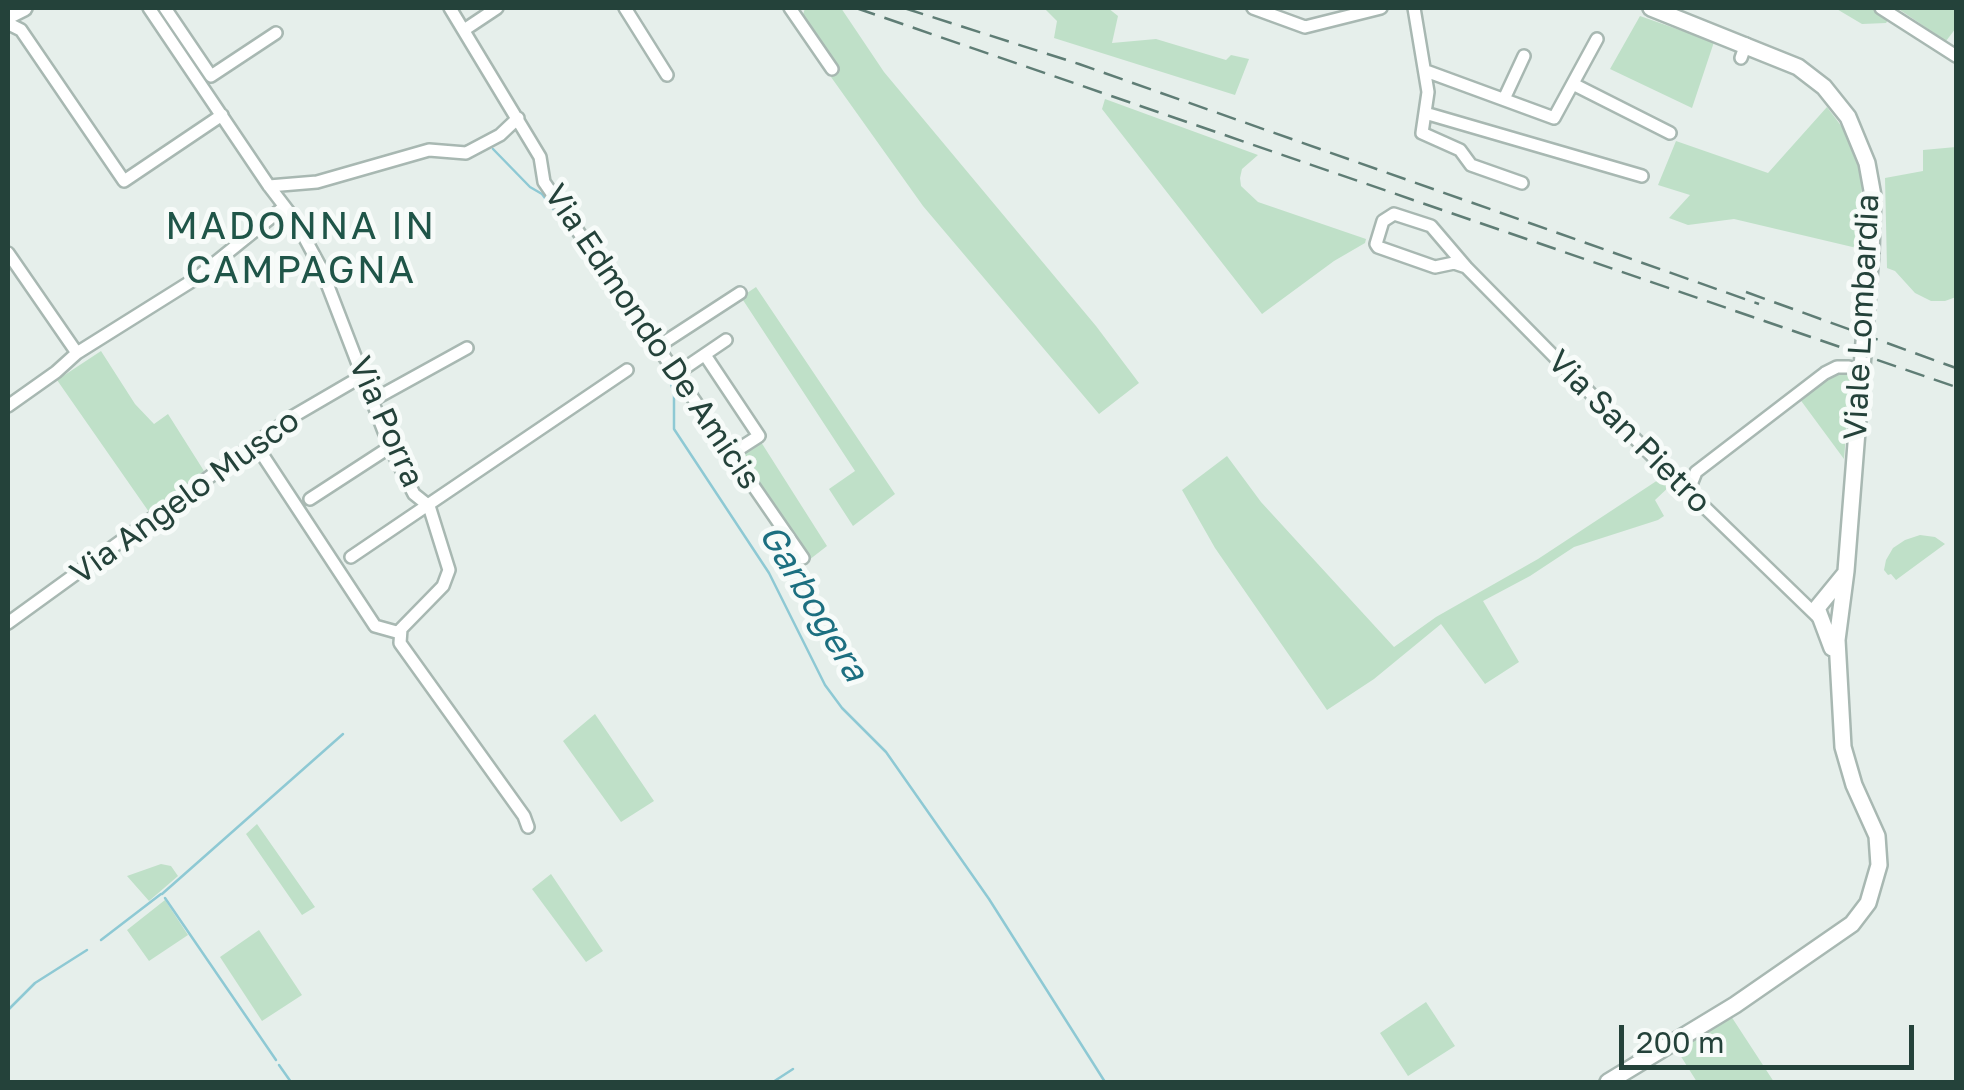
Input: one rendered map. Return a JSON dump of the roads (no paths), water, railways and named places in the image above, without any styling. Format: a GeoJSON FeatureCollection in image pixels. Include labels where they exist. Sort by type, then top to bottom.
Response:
{"type":"FeatureCollection","features":[{"type":"Feature","properties":{"kind":"street","name":"Via Porra"},"geometry":{"type":"LineString","coordinates":[[149,8],[296,220],[321,268],[390,447],[414,494],[428,506],[449,576],[400,633]]}},
{"type":"Feature","properties":{"kind":"street"},"geometry":{"type":"LineString","coordinates":[[165,8],[212,76],[276,33]]}},
{"type":"Feature","properties":{"kind":"street","name":"Via Edmondo De Amicis"},"geometry":{"type":"LineString","coordinates":[[450,8],[540,157],[544,182],[802,558]]}},
{"type":"Feature","properties":{"kind":"street"},"geometry":{"type":"LineString","coordinates":[[464,30],[497,8]]}},
{"type":"Feature","properties":{"kind":"street"},"geometry":{"type":"LineString","coordinates":[[625,8],[667,75]]}},
{"type":"Feature","properties":{"kind":"street"},"geometry":{"type":"LineString","coordinates":[[790,8],[832,70]]}},
{"type":"Feature","properties":{"kind":"street"},"geometry":{"type":"LineString","coordinates":[[1253,8],[1305,26],[1382,8]]}},
{"type":"Feature","properties":{"kind":"street"},"geometry":{"type":"LineString","coordinates":[[1414,8],[1426,71],[1422,133],[1460,150],[1472,165],[1522,182]]}},
{"type":"Feature","properties":{"kind":"street","name":"Viale Lombardia"},"geometry":{"type":"LineString","coordinates":[[1651,8],[1743,51],[1798,66],[1824,88],[1857,134],[1871,180],[1871,254],[1846,571],[1827,611]]}},
{"type":"Feature","properties":{"kind":"street"},"geometry":{"type":"LineString","coordinates":[[1881,8],[1956,56]]}},
{"type":"Feature","properties":{"kind":"street"},"geometry":{"type":"LineString","coordinates":[[14,13],[124,181],[222,115]]}},
{"type":"Feature","properties":{"kind":"street"},"geometry":{"type":"LineString","coordinates":[[8,29],[23,32]]}},
{"type":"Feature","properties":{"kind":"street"},"geometry":{"type":"LineString","coordinates":[[1426,71],[1554,118],[1597,39]]}},
{"type":"Feature","properties":{"kind":"street"},"geometry":{"type":"LineString","coordinates":[[1504,99],[1524,56]]}},
{"type":"Feature","properties":{"kind":"street"},"geometry":{"type":"LineString","coordinates":[[1574,84],[1670,133]]}},
{"type":"Feature","properties":{"kind":"street"},"geometry":{"type":"LineString","coordinates":[[1425,113],[1642,176]]}},
{"type":"Feature","properties":{"kind":"street"},"geometry":{"type":"LineString","coordinates":[[269,186],[317,182],[429,150],[466,153],[500,136],[518,118]]}},
{"type":"Feature","properties":{"kind":"street"},"geometry":{"type":"LineString","coordinates":[[8,406],[76,353],[183,288],[284,207]]}},
{"type":"Feature","properties":{"kind":"street","name":"Via San Pietro"},"geometry":{"type":"LineString","coordinates":[[1466,267],[1454,263],[1436,267],[1378,247],[1383,221],[1394,214],[1431,226],[1466,267],[1794,596],[1827,611]]}},
{"type":"Feature","properties":{"kind":"street"},"geometry":{"type":"LineString","coordinates":[[8,253],[76,353]]}},
{"type":"Feature","properties":{"kind":"street"},"geometry":{"type":"LineString","coordinates":[[657,347],[740,292]]}},
{"type":"Feature","properties":{"kind":"street"},"geometry":{"type":"LineString","coordinates":[[676,374],[726,340]]}},
{"type":"Feature","properties":{"kind":"street"},"geometry":{"type":"LineString","coordinates":[[371,401],[467,348]]}},
{"type":"Feature","properties":{"kind":"street"},"geometry":{"type":"LineString","coordinates":[[705,355],[759,436],[731,454]]}},
{"type":"Feature","properties":{"kind":"street"},"geometry":{"type":"LineString","coordinates":[[1688,492],[1696,472],[1725,449],[1825,373],[1849,367]]}},
{"type":"Feature","properties":{"kind":"street"},"geometry":{"type":"LineString","coordinates":[[350,557],[627,370]]}},
{"type":"Feature","properties":{"kind":"street","name":"Via Angelo Musco"},"geometry":{"type":"LineString","coordinates":[[8,624],[315,402],[364,375]]}},
{"type":"Feature","properties":{"kind":"street"},"geometry":{"type":"LineString","coordinates":[[256,445],[375,626],[400,633],[403,649],[524,816],[528,827]]}},
{"type":"Feature","properties":{"kind":"street"},"geometry":{"type":"LineString","coordinates":[[310,499],[390,447]]}},
{"type":"Feature","properties":{"kind":"street"},"geometry":{"type":"LineString","coordinates":[[1606,1082],[1735,1004],[1852,924],[1868,902],[1879,864],[1877,836],[1854,785],[1843,747],[1837,663],[1827,611]]}},
{"type":"Feature","properties":{"kind":"waterway","name":"Garbogera"},"geometry":{"type":"LineString","coordinates":[[493,149],[542,194],[590,258]]}},
{"type":"Feature","properties":{"kind":"waterway","name":"Garbogera"},"geometry":{"type":"LineString","coordinates":[[668,372],[674,395],[674,429],[769,573],[825,685],[886,752],[989,899],[1105,1082]]}},
{"type":"Feature","properties":{"kind":"waterway"},"geometry":{"type":"LineString","coordinates":[[162,894],[343,734]]}},
{"type":"Feature","properties":{"kind":"waterway"},"geometry":{"type":"LineString","coordinates":[[101,940],[161,894]]}},
{"type":"Feature","properties":{"kind":"waterway"},"geometry":{"type":"LineString","coordinates":[[165,898],[276,1060]]}},
{"type":"Feature","properties":{"kind":"waterway"},"geometry":{"type":"LineString","coordinates":[[8,1010],[35,983],[87,950]]}},
{"type":"Feature","properties":{"kind":"waterway"},"geometry":{"type":"LineString","coordinates":[[279,1065],[291,1082]]}},
{"type":"Feature","properties":{"kind":"waterway"},"geometry":{"type":"LineString","coordinates":[[773,1082],[793,1069]]}},
{"type":"Feature","properties":{"kind":"railway"},"geometry":{"type":"LineString","coordinates":[[856,8],[1956,387]]}},
{"type":"Feature","properties":{"kind":"railway"},"geometry":{"type":"LineString","coordinates":[[904,8],[1079,64],[1759,304]]}},
{"type":"Feature","properties":{"kind":"railway"},"geometry":{"type":"LineString","coordinates":[[1746,292],[1956,368]]}},
{"type":"Feature","properties":{"kind":"district","name":"MADONNA IN CAMPAGNA"},"geometry":{"type":"Point","coordinates":[301,249]}}]}
